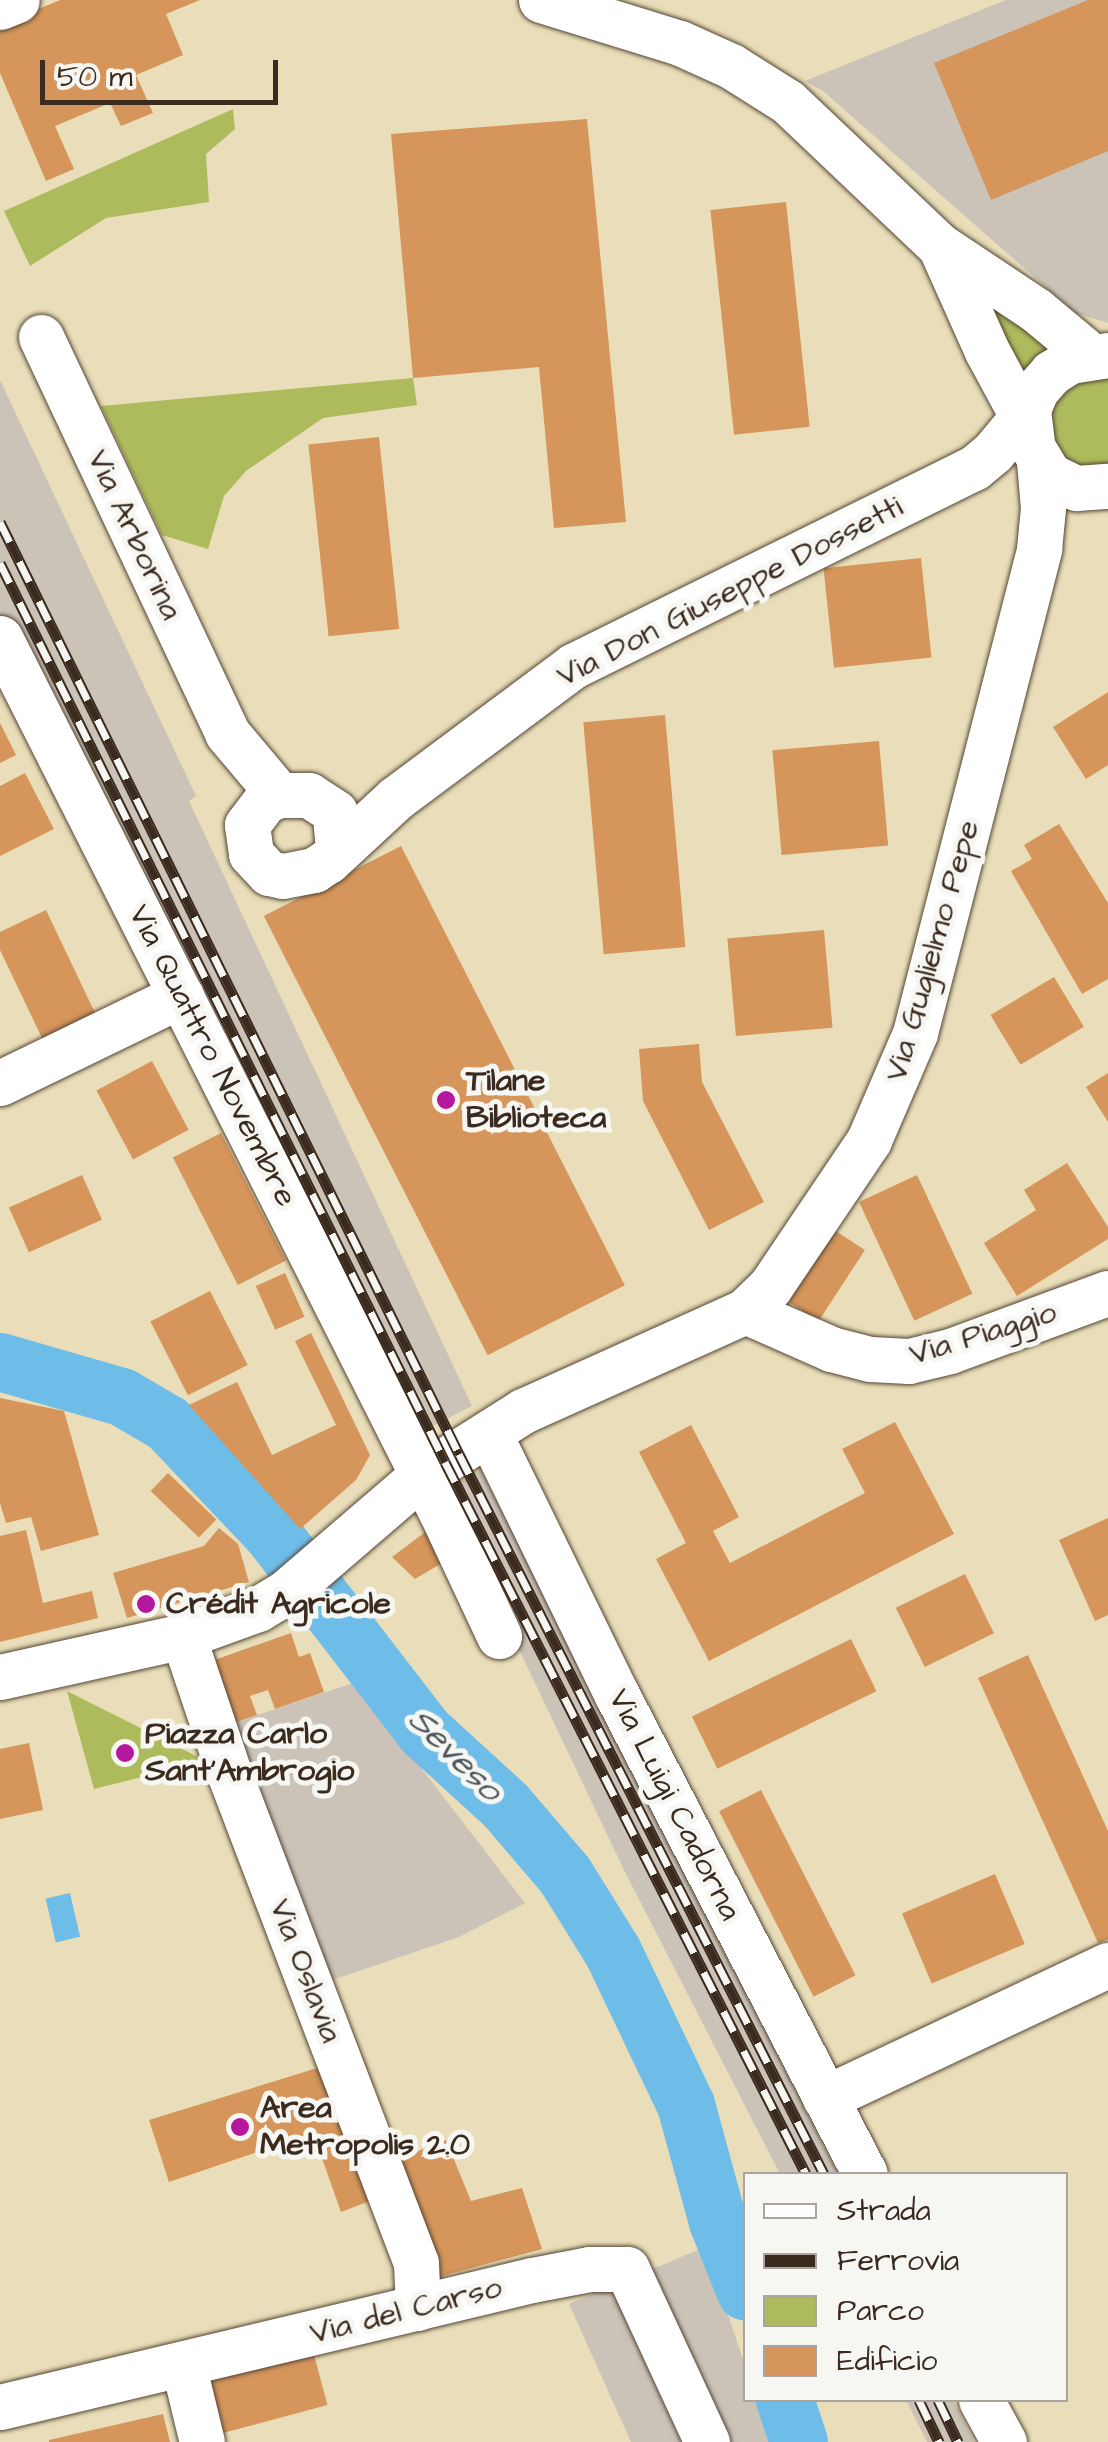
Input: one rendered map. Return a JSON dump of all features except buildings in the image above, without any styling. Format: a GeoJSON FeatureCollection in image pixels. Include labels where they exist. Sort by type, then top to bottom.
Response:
{"type":"FeatureCollection","features":[{"type":"Feature","properties":{"kind":"street"},"geometry":{"type":"LineString","coordinates":[[0,7],[18,0]]}},
{"type":"Feature","properties":{"kind":"street"},"geometry":{"type":"LineString","coordinates":[[542,0],[680,43],[730,66],[788,102],[940,246],[1099,355]]}},
{"type":"Feature","properties":{"kind":"street"},"geometry":{"type":"LineString","coordinates":[[940,246],[1044,465]]}},
{"type":"Feature","properties":{"kind":"street","name":"Via Arborina"},"geometry":{"type":"LineString","coordinates":[[42,337],[228,733],[247,825]]}},
{"type":"Feature","properties":{"kind":"street"},"geometry":{"type":"LineString","coordinates":[[1044,465],[1036,390],[1051,373],[1099,355]]}},
{"type":"Feature","properties":{"kind":"street","name":"Via Don Giuseppe Dossetti"},"geometry":{"type":"LineString","coordinates":[[338,850],[396,798],[573,666],[974,468],[1000,472],[1044,465]]}},
{"type":"Feature","properties":{"kind":"street","name":"Via Guglielmo Pepe"},"geometry":{"type":"LineString","coordinates":[[0,1677],[183,1636],[258,1608],[285,1593],[422,1475],[523,1411],[745,1311],[770,1286],[850,1173],[899,1076],[952,902],[1044,465]]}},
{"type":"Feature","properties":{"kind":"street","name":"Via Quattro Novembre"},"geometry":{"type":"LineString","coordinates":[[3,651],[182,995],[499,1636]]}},
{"type":"Feature","properties":{"kind":"street","name":"Via Arborina"},"geometry":{"type":"LineString","coordinates":[[228,733],[279,795]]}},
{"type":"Feature","properties":{"kind":"street"},"geometry":{"type":"LineString","coordinates":[[279,795],[309,795],[332,806],[339,829],[338,850],[328,862],[300,875],[268,873],[251,854],[247,825],[264,801],[279,795]]}},
{"type":"Feature","properties":{"kind":"street","name":"Via Don Giuseppe Dossetti"},"geometry":{"type":"LineString","coordinates":[[332,806],[352,807],[396,798]]}},
{"type":"Feature","properties":{"kind":"street"},"geometry":{"type":"LineString","coordinates":[[0,1083],[182,995]]}},
{"type":"Feature","properties":{"kind":"street","name":"Via Piaggio"},"geometry":{"type":"LineString","coordinates":[[745,1311],[830,1348],[870,1359],[909,1361],[950,1351],[1108,1293]]}},
{"type":"Feature","properties":{"kind":"street","name":"Via Luigi Cadorna"},"geometry":{"type":"LineString","coordinates":[[490,1433],[617,1695],[864,2172]]}},
{"type":"Feature","properties":{"kind":"street","name":"Via Oslavia"},"geometry":{"type":"LineString","coordinates":[[183,1636],[236,1791],[416,2263],[418,2308]]}},
{"type":"Feature","properties":{"kind":"street"},"geometry":{"type":"LineString","coordinates":[[826,2098],[1108,1965]]}},
{"type":"Feature","properties":{"kind":"street","name":"Via del Carso"},"geometry":{"type":"LineString","coordinates":[[0,2406],[532,2280],[590,2270],[628,2269],[707,2442]]}},
{"type":"Feature","properties":{"kind":"street"},"geometry":{"type":"LineString","coordinates":[[183,2364],[202,2442]]}},
{"type":"Feature","properties":{"kind":"street"},"geometry":{"type":"LineString","coordinates":[[982,2402],[1004,2442]]}},
{"type":"Feature","properties":{"kind":"shaded area"},"geometry":{"type":"Polygon","coordinates":[[[1006,0],[1108,0],[1108,323],[1075,313],[823,91],[805,81],[1006,0]]]}},
{"type":"Feature","properties":{"kind":"shaded area"},"geometry":{"type":"Polygon","coordinates":[[[0,380],[196,796],[189,801],[472,1406],[415,1435],[0,623],[0,380]]]}},
{"type":"Feature","properties":{"kind":"shaded area"},"geometry":{"type":"Polygon","coordinates":[[[481,1470],[837,2172],[779,2172],[625,1872],[444,1492],[481,1470]]]}},
{"type":"Feature","properties":{"kind":"shaded area"},"geometry":{"type":"Polygon","coordinates":[[[362,1680],[385,1721],[525,1903],[459,1937],[320,1984],[225,1726],[362,1680]]]}},
{"type":"Feature","properties":{"kind":"shaded area"},"geometry":{"type":"Polygon","coordinates":[[[705,2247],[743,2359],[743,2402],[758,2402],[772,2442],[631,2442],[569,2304],[705,2247]]]}},
{"type":"Feature","properties":{"kind":"shaded area"},"geometry":{"type":"Polygon","coordinates":[[[907,2402],[954,2402],[974,2442],[927,2442],[907,2402]]]}},
{"type":"Feature","properties":{"kind":"green space"},"geometry":{"type":"Polygon","coordinates":[[[233,109],[235,129],[206,154],[209,202],[106,218],[30,266],[4,211],[233,109]]]}},
{"type":"Feature","properties":{"kind":"green space"},"geometry":{"type":"Polygon","coordinates":[[[981,281],[1060,346],[1016,384],[981,281]]]}},
{"type":"Feature","properties":{"kind":"green space"},"geometry":{"type":"Polygon","coordinates":[[[1108,377],[1108,466],[1079,468],[1057,455],[1046,407],[1060,386],[1108,377]]]}},
{"type":"Feature","properties":{"kind":"green space"},"geometry":{"type":"Polygon","coordinates":[[[413,378],[417,405],[323,418],[246,471],[224,496],[208,549],[162,535],[101,406],[413,378]]]}},
{"type":"Feature","properties":{"kind":"green space"},"geometry":{"type":"Polygon","coordinates":[[[67,1691],[206,1761],[94,1789],[67,1691]]]}},
{"type":"Feature","properties":{"kind":"water"},"geometry":{"type":"Polygon","coordinates":[[[70,1893],[80,1937],[56,1942],[46,1899],[70,1893]]]}},
{"type":"Feature","properties":{"kind":"waterway","name":"Seveso"},"geometry":{"type":"LineString","coordinates":[[0,1362],[122,1397],[168,1424],[271,1532],[425,1732],[506,1806],[565,1875],[613,1952],[686,2105],[718,2222],[743,2284]]}},
{"type":"Feature","properties":{"kind":"waterway","name":"Seveso"},"geometry":{"type":"LineString","coordinates":[[786,2402],[799,2442]]}},
{"type":"Feature","properties":{"kind":"railway"},"geometry":{"type":"LineString","coordinates":[[0,522],[459,1454],[823,2172]]}},
{"type":"Feature","properties":{"kind":"railway"},"geometry":{"type":"LineString","coordinates":[[0,563],[445,1462],[805,2172]]}},
{"type":"Feature","properties":{"kind":"railway"},"geometry":{"type":"LineString","coordinates":[[920,2402],[939,2442]]}},
{"type":"Feature","properties":{"kind":"railway"},"geometry":{"type":"LineString","coordinates":[[939,2402],[958,2442]]}},
{"type":"Feature","properties":{"kind":"place","name":"Tilane Biblioteca"},"geometry":{"type":"Point","coordinates":[446,1100]}},
{"type":"Feature","properties":{"kind":"place","name":"Crédit Agricole"},"geometry":{"type":"Point","coordinates":[146,1604]}},
{"type":"Feature","properties":{"kind":"place","name":"Piazza Carlo Sant'Ambrogio"},"geometry":{"type":"Point","coordinates":[125,1753]}},
{"type":"Feature","properties":{"kind":"place","name":"Area Metropolis 2.0"},"geometry":{"type":"Point","coordinates":[240,2127]}}]}
